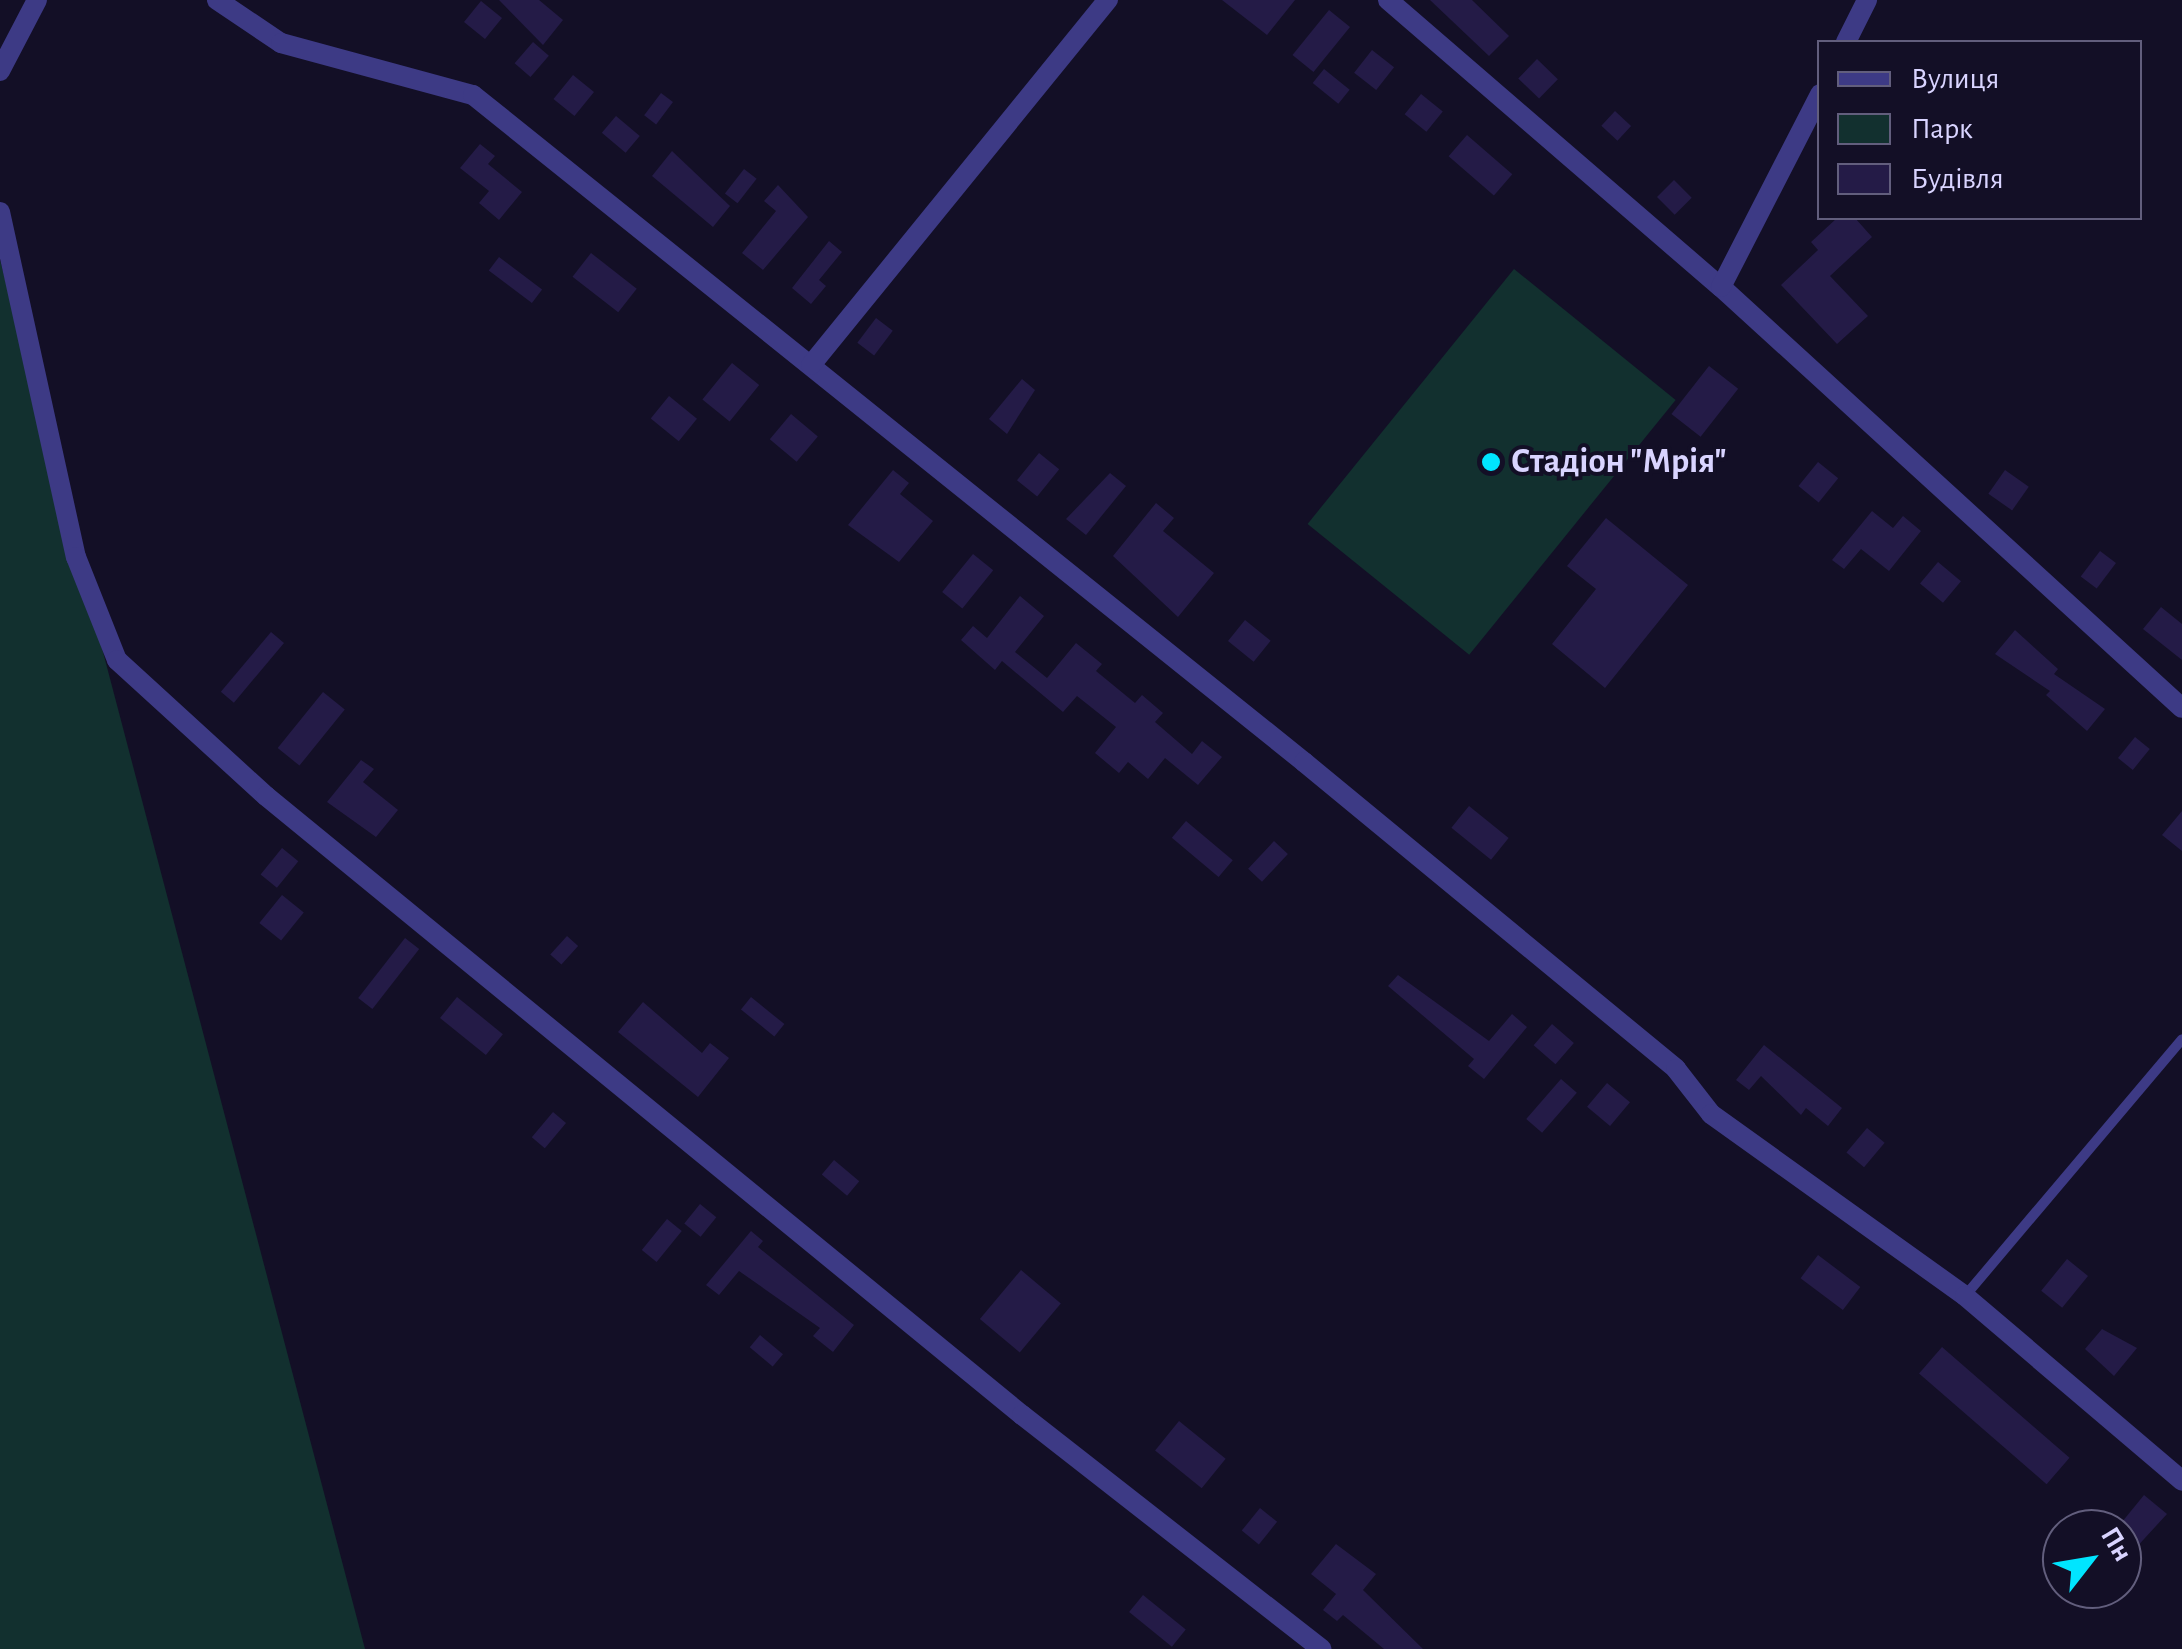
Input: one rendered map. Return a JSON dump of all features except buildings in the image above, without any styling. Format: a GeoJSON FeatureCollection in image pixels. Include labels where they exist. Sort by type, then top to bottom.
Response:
{"type":"FeatureCollection","features":[{"type":"Feature","properties":{"kind":"street"},"geometry":{"type":"LineString","coordinates":[[0,71],[10,34],[37,0]]}},
{"type":"Feature","properties":{"kind":"street"},"geometry":{"type":"LineString","coordinates":[[217,0],[280,43],[473,95],[1676,1069],[1710,1114],[1964,1296],[2182,1480]]}},
{"type":"Feature","properties":{"kind":"street"},"geometry":{"type":"LineString","coordinates":[[811,365],[1108,0]]}},
{"type":"Feature","properties":{"kind":"street"},"geometry":{"type":"LineString","coordinates":[[1388,0],[1721,287],[2182,708]]}},
{"type":"Feature","properties":{"kind":"street"},"geometry":{"type":"LineString","coordinates":[[1847,40],[1867,0]]}},
{"type":"Feature","properties":{"kind":"street"},"geometry":{"type":"LineString","coordinates":[[1721,287],[1817,100]]}},
{"type":"Feature","properties":{"kind":"street"},"geometry":{"type":"LineString","coordinates":[[0,212],[76,557],[118,660],[266,796],[1022,1415],[1321,1649]]}},
{"type":"Feature","properties":{"kind":"lane"},"geometry":{"type":"LineString","coordinates":[[1964,1296],[2182,1039]]}},
{"type":"Feature","properties":{"kind":"green space"},"geometry":{"type":"Polygon","coordinates":[[[0,260],[365,1649],[0,1649],[0,260]]]}},
{"type":"Feature","properties":{"kind":"green space","name":"Стадіон \"Мрія\""},"geometry":{"type":"Polygon","coordinates":[[[1514,269],[1676,400],[1469,655],[1308,524],[1514,269]]]}},
{"type":"Feature","properties":{"kind":"place","name":"Стадіон \"Мрія\""},"geometry":{"type":"Point","coordinates":[1491,462]}}]}
